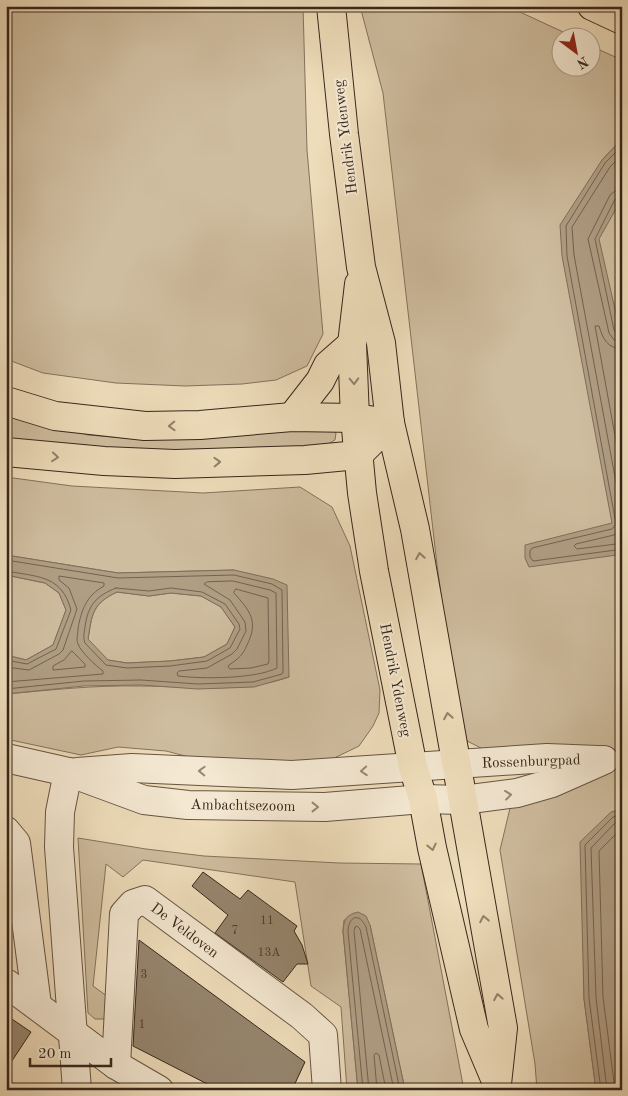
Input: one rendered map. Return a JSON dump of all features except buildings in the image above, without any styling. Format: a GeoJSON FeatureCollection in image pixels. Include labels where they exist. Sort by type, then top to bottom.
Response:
{"type":"FeatureCollection","features":[{"type":"Feature","properties":{"kind":"main road","name":"Hendrik Ydenweg"},"geometry":{"type":"LineString","coordinates":[[331,6],[344,134],[361,267],[381,343],[390,423],[415,529],[503,1028],[498,1087]]}},
{"type":"Feature","properties":{"kind":"main road"},"geometry":{"type":"LineString","coordinates":[[592,6],[622,20]]}},
{"type":"Feature","properties":{"kind":"main road","name":"Hendrik Ydenweg"},"geometry":{"type":"LineString","coordinates":[[361,267],[352,344],[355,418],[362,493],[374,571],[413,767],[423,799],[432,848],[474,1030],[498,1087]]}},
{"type":"Feature","properties":{"kind":"main road"},"geometry":{"type":"LineString","coordinates":[[292,417],[320,381],[328,365],[352,344]]}},
{"type":"Feature","properties":{"kind":"main road"},"geometry":{"type":"LineString","coordinates":[[6,401],[55,416],[145,426],[200,425],[292,417],[355,418],[390,423]]}},
{"type":"Feature","properties":{"kind":"main road"},"geometry":{"type":"LineString","coordinates":[[6,452],[104,461],[175,464],[305,460],[358,455],[390,423]]}},
{"type":"Feature","properties":{"kind":"street","name":"Ambachtsezoom"},"geometry":{"type":"LineString","coordinates":[[6,758],[68,772],[144,800],[188,805],[325,807],[423,799]]}},
{"type":"Feature","properties":{"kind":"street","name":"Rossenburgpad"},"geometry":{"type":"LineString","coordinates":[[413,767],[547,758],[613,759]]}},
{"type":"Feature","properties":{"kind":"street","name":"Rossenburgpad"},"geometry":{"type":"LineString","coordinates":[[423,799],[463,800],[517,793],[552,783],[613,759]]}},
{"type":"Feature","properties":{"kind":"street","name":"Ambachtsezoom"},"geometry":{"type":"LineString","coordinates":[[68,772],[132,768],[292,775],[413,767]]}},
{"type":"Feature","properties":{"kind":"street"},"geometry":{"type":"LineString","coordinates":[[68,772],[60,812],[59,847],[77,1090]]}},
{"type":"Feature","properties":{"kind":"street"},"geometry":{"type":"LineString","coordinates":[[6,831],[16,843],[37,1005]]}},
{"type":"Feature","properties":{"kind":"street","name":"De Veldoven"},"geometry":{"type":"LineString","coordinates":[[116,1065],[124,914],[133,904],[145,900],[302,1016],[322,1035],[327,1090]]}},
{"type":"Feature","properties":{"kind":"street"},"geometry":{"type":"LineString","coordinates":[[6,983],[116,1065],[158,1090]]}},
{"type":"Feature","properties":{"kind":"shaded area"},"geometry":{"type":"Polygon","coordinates":[[[6,6],[303,6],[307,150],[323,334],[307,366],[276,380],[242,384],[185,386],[116,383],[43,373],[6,359],[6,6]]]}},
{"type":"Feature","properties":{"kind":"shaded area"},"geometry":{"type":"Polygon","coordinates":[[[360,6],[507,6],[555,28],[550,28],[550,78],[600,78],[600,50],[622,60],[622,139],[602,160],[622,164],[622,1090],[584,964],[584,999],[596,1090],[537,1090],[535,1064],[500,850],[511,804],[548,796],[538,752],[495,755],[467,741],[453,681],[437,565],[383,93],[360,6]]]}},
{"type":"Feature","properties":{"kind":"shaded area"},"geometry":{"type":"Polygon","coordinates":[[[6,411],[88,435],[149,440],[328,426],[336,433],[335,440],[320,449],[175,455],[6,443],[6,411]]]}},
{"type":"Feature","properties":{"kind":"shaded area"},"geometry":{"type":"Polygon","coordinates":[[[6,477],[72,486],[203,493],[300,487],[332,507],[350,546],[380,690],[379,713],[373,726],[359,746],[322,764],[220,765],[166,751],[118,747],[81,755],[6,739],[6,694],[106,686],[215,688],[252,686],[289,677],[234,570],[118,573],[6,555],[6,477]]]}},
{"type":"Feature","properties":{"kind":"shaded area"},"geometry":{"type":"Polygon","coordinates":[[[11,576],[45,583],[59,593],[66,610],[53,645],[26,660],[6,655],[6,579],[11,576]]]}},
{"type":"Feature","properties":{"kind":"shaded area"},"geometry":{"type":"Polygon","coordinates":[[[117,592],[149,596],[171,593],[201,596],[221,607],[235,627],[227,644],[204,657],[127,663],[108,660],[88,640],[92,617],[98,606],[102,601],[117,592]]]}},
{"type":"Feature","properties":{"kind":"shaded area"},"geometry":{"type":"Polygon","coordinates":[[[78,838],[204,856],[339,863],[421,864],[464,1090],[405,1090],[370,925],[344,920],[343,931],[358,1090],[347,1090],[341,1007],[311,986],[295,882],[143,860],[123,877],[106,864],[93,986],[111,999],[105,1019],[95,1019],[88,1013],[78,838]]]}},
{"type":"Feature","properties":{"kind":"water"},"geometry":{"type":"Polygon","coordinates":[[[622,139],[622,198],[599,239],[622,340],[622,561],[617,555],[529,567],[525,558],[525,545],[612,523],[562,256],[560,225],[602,160],[622,139]]]}},
{"type":"Feature","properties":{"kind":"water"},"geometry":{"type":"Polygon","coordinates":[[[6,555],[118,573],[234,570],[273,579],[287,585],[289,677],[254,687],[198,689],[141,685],[84,686],[6,694],[6,655],[26,660],[53,645],[66,610],[59,593],[45,583],[11,576],[6,579],[6,555]],[[117,592],[102,601],[98,606],[92,616],[88,639],[108,660],[127,663],[204,657],[227,644],[235,627],[221,607],[201,596],[171,593],[149,596],[117,592]]]}},
{"type":"Feature","properties":{"kind":"water"},"geometry":{"type":"Polygon","coordinates":[[[622,809],[622,1090],[596,1090],[584,999],[580,842],[611,812],[622,809]]]}},
{"type":"Feature","properties":{"kind":"water"},"geometry":{"type":"Polygon","coordinates":[[[358,912],[366,916],[370,925],[405,1090],[358,1090],[343,931],[346,918],[358,912]]]}}]}
